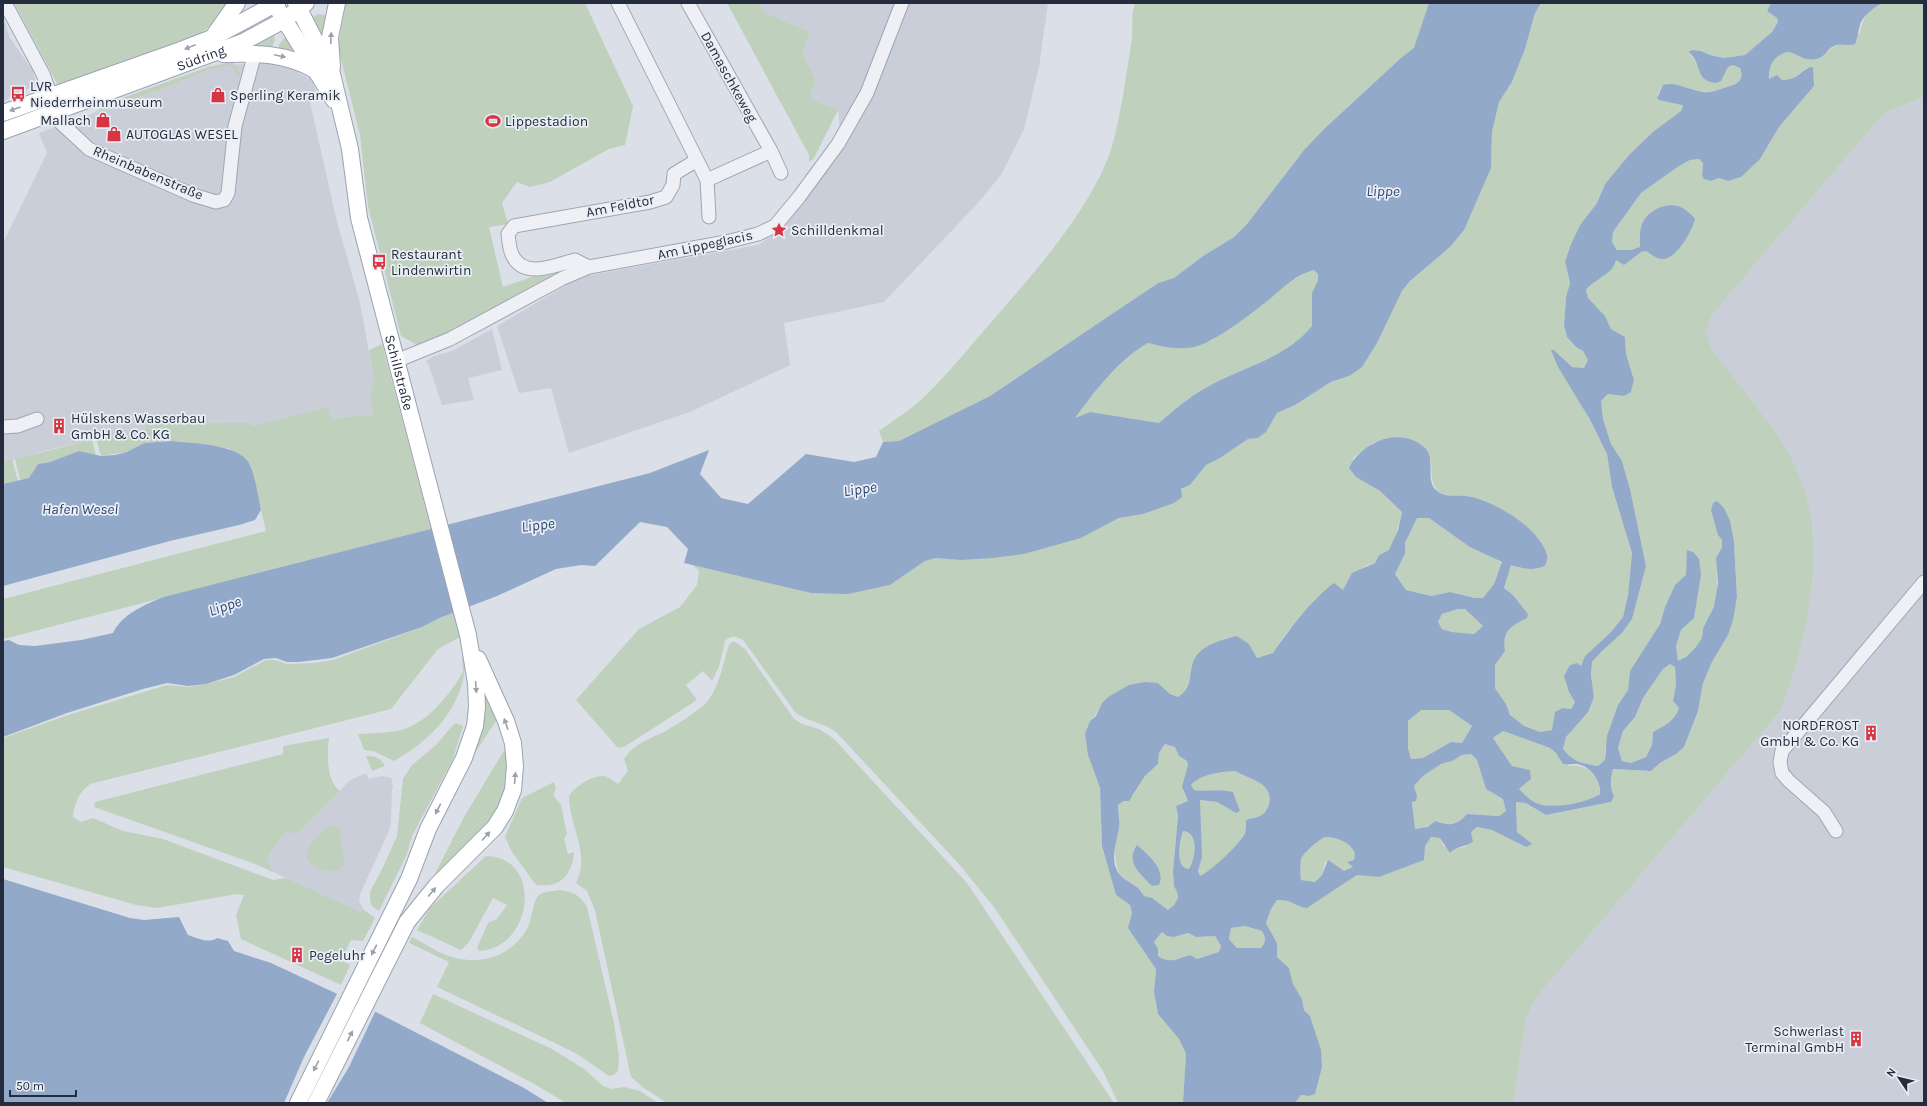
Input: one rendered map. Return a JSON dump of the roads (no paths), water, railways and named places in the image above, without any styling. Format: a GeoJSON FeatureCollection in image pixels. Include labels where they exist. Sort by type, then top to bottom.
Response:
{"type":"FeatureCollection","features":[{"type":"Feature","properties":{"kind":"main road"},"geometry":{"type":"LineString","coordinates":[[212,38],[227,20],[237,3]]}},
{"type":"Feature","properties":{"kind":"main road"},"geometry":{"type":"LineString","coordinates":[[332,74],[330,38],[337,3]]}},
{"type":"Feature","properties":{"kind":"main road","name":"Südring"},"geometry":{"type":"LineString","coordinates":[[3,113],[141,65],[212,38],[276,4]]}},
{"type":"Feature","properties":{"kind":"main road","name":"Schillstraße"},"geometry":{"type":"LineString","coordinates":[[276,4],[326,90],[340,108]]}},
{"type":"Feature","properties":{"kind":"main road","name":"Südring"},"geometry":{"type":"LineString","coordinates":[[3,131],[213,55],[243,42],[284,20],[300,5]]}},
{"type":"Feature","properties":{"kind":"main road","name":"Schillstraße"},"geometry":{"type":"LineString","coordinates":[[300,5],[332,74],[350,149],[359,218],[468,635]]}},
{"type":"Feature","properties":{"kind":"main road"},"geometry":{"type":"LineString","coordinates":[[213,55],[255,53],[290,58],[315,70]]}},
{"type":"Feature","properties":{"kind":"main road"},"geometry":{"type":"LineString","coordinates":[[51,96],[57,112]]}},
{"type":"Feature","properties":{"kind":"main road"},"geometry":{"type":"LineString","coordinates":[[298,1103],[392,915],[409,879],[428,829],[464,758],[475,726],[477,707],[476,683],[468,635]]}},
{"type":"Feature","properties":{"kind":"main road"},"geometry":{"type":"LineString","coordinates":[[316,1103],[406,922],[437,886],[495,827],[505,811],[513,790],[515,766],[513,743],[506,721],[468,635]]}},
{"type":"Feature","properties":{"kind":"street"},"geometry":{"type":"LineString","coordinates":[[5,3],[43,74],[51,96]]}},
{"type":"Feature","properties":{"kind":"street"},"geometry":{"type":"LineString","coordinates":[[618,3],[707,180],[709,217]]}},
{"type":"Feature","properties":{"kind":"street","name":"Damaschkeweg"},"geometry":{"type":"LineString","coordinates":[[688,3],[771,151],[781,173]]}},
{"type":"Feature","properties":{"kind":"street","name":"Am Lippeglacis"},"geometry":{"type":"LineString","coordinates":[[396,361],[450,339],[563,278],[589,268],[726,242],[758,234],[775,226],[799,197],[838,144],[867,92],[902,3]]}},
{"type":"Feature","properties":{"kind":"street","name":"Rheinbabenstraße"},"geometry":{"type":"LineString","coordinates":[[57,112],[61,123],[89,149],[192,194],[216,202],[224,200],[228,193],[235,126],[255,53]]}},
{"type":"Feature","properties":{"kind":"street"},"geometry":{"type":"LineString","coordinates":[[707,180],[771,151]]}},
{"type":"Feature","properties":{"kind":"street","name":"Am Feldtor"},"geometry":{"type":"LineString","coordinates":[[589,268],[575,260],[537,269],[520,265],[512,254],[508,234],[514,226],[650,202],[666,197],[673,185],[674,174],[697,160]]}},
{"type":"Feature","properties":{"kind":"street"},"geometry":{"type":"LineString","coordinates":[[3,427],[18,426],[37,419]]}},
{"type":"Feature","properties":{"kind":"street"},"geometry":{"type":"LineString","coordinates":[[1836,831],[1824,812],[1782,773],[1780,762],[1782,751],[1924,582]]}},
{"type":"Feature","properties":{"kind":"water","name":"Lippe"},"geometry":{"type":"Polygon","coordinates":[[[1429,3],[1541,3],[1535,13],[1525,49],[1512,82],[1499,102],[1492,132],[1491,168],[1464,230],[1450,247],[1410,281],[1402,291],[1377,343],[1362,367],[1349,376],[1331,382],[1295,405],[1277,413],[1266,432],[1258,438],[1248,439],[1220,458],[1206,465],[1190,485],[1181,489],[1182,497],[1174,503],[1143,514],[1119,518],[1081,538],[1024,554],[960,560],[936,558],[925,561],[890,585],[848,594],[811,593],[684,563],[688,549],[667,527],[640,522],[595,566],[581,565],[556,569],[497,596],[442,617],[422,627],[332,658],[299,662],[287,662],[276,658],[264,659],[234,675],[206,684],[188,686],[167,683],[143,689],[67,713],[3,737],[3,641],[9,640],[19,645],[35,646],[81,640],[113,633],[122,620],[135,610],[164,597],[650,473],[709,450],[700,474],[721,498],[748,504],[806,454],[854,462],[876,457],[883,442],[899,441],[990,396],[1158,283],[1174,278],[1203,256],[1234,237],[1247,224],[1304,150],[1324,129],[1401,58],[1414,48],[1429,3]],[[1314,270],[1296,278],[1234,326],[1203,344],[1188,348],[1177,348],[1148,343],[1127,358],[1108,376],[1075,418],[1090,412],[1159,423],[1195,394],[1222,379],[1277,354],[1302,337],[1312,326],[1312,293],[1318,280],[1318,274],[1314,270]]]}},
{"type":"Feature","properties":{"kind":"water"},"geometry":{"type":"Polygon","coordinates":[[[1771,3],[1883,3],[1874,8],[1863,19],[1860,24],[1855,44],[1837,45],[1830,49],[1822,57],[1814,59],[1807,59],[1787,52],[1775,59],[1771,66],[1769,79],[1777,75],[1782,80],[1793,78],[1805,69],[1813,67],[1814,86],[1779,127],[1760,159],[1741,177],[1728,181],[1719,178],[1711,181],[1704,179],[1702,175],[1703,163],[1699,159],[1690,160],[1641,193],[1613,232],[1612,242],[1617,250],[1631,250],[1640,247],[1641,228],[1643,222],[1649,214],[1658,208],[1673,205],[1678,206],[1688,211],[1695,219],[1684,243],[1674,254],[1661,259],[1656,258],[1646,251],[1641,252],[1624,265],[1616,260],[1611,270],[1594,282],[1586,290],[1588,298],[1605,316],[1611,329],[1625,337],[1626,354],[1634,380],[1631,392],[1624,396],[1608,394],[1601,401],[1603,419],[1611,444],[1622,461],[1630,489],[1646,566],[1632,619],[1622,633],[1592,662],[1591,675],[1594,697],[1588,712],[1566,737],[1563,749],[1571,757],[1582,763],[1598,766],[1605,760],[1607,736],[1618,705],[1628,690],[1630,671],[1660,624],[1665,607],[1675,585],[1686,575],[1687,550],[1693,552],[1699,559],[1701,575],[1694,618],[1681,630],[1676,646],[1678,661],[1686,657],[1696,647],[1702,638],[1703,628],[1714,607],[1718,583],[1716,558],[1722,547],[1722,540],[1718,535],[1711,510],[1713,503],[1717,501],[1724,508],[1730,521],[1734,542],[1737,597],[1733,620],[1728,635],[1712,662],[1703,683],[1698,711],[1684,747],[1651,771],[1613,769],[1611,786],[1614,796],[1611,802],[1546,815],[1526,803],[1516,802],[1517,832],[1532,844],[1526,847],[1492,830],[1477,827],[1471,832],[1473,842],[1470,844],[1455,849],[1450,853],[1440,838],[1431,837],[1425,846],[1424,860],[1379,877],[1357,875],[1307,908],[1286,901],[1277,900],[1271,909],[1266,923],[1277,943],[1277,957],[1289,968],[1293,984],[1302,999],[1304,1010],[1310,1016],[1321,1050],[1322,1067],[1315,1094],[1309,1096],[1301,1095],[1295,1103],[1183,1103],[1186,1054],[1179,1039],[1158,1014],[1154,992],[1156,969],[1128,928],[1132,913],[1130,905],[1116,895],[1102,846],[1100,788],[1088,755],[1085,734],[1090,721],[1096,716],[1102,703],[1108,697],[1129,685],[1145,682],[1158,683],[1170,694],[1178,697],[1183,693],[1189,684],[1193,664],[1198,653],[1208,646],[1220,641],[1237,636],[1249,644],[1257,658],[1273,653],[1301,616],[1325,590],[1334,583],[1343,590],[1352,573],[1375,563],[1379,555],[1389,550],[1398,530],[1402,512],[1380,491],[1356,477],[1349,468],[1355,459],[1372,444],[1394,437],[1415,441],[1425,448],[1430,458],[1431,481],[1436,490],[1440,493],[1472,497],[1505,511],[1526,526],[1543,545],[1547,556],[1545,566],[1536,569],[1528,569],[1511,565],[1504,588],[1513,595],[1528,614],[1527,618],[1508,630],[1506,634],[1504,644],[1505,651],[1495,665],[1495,688],[1506,704],[1510,715],[1524,726],[1540,732],[1552,730],[1555,712],[1563,708],[1571,709],[1575,702],[1569,692],[1564,676],[1570,665],[1577,663],[1581,666],[1585,656],[1611,632],[1623,617],[1628,595],[1632,553],[1612,487],[1607,454],[1589,418],[1558,367],[1551,350],[1554,350],[1572,367],[1584,368],[1588,360],[1583,351],[1576,347],[1567,337],[1564,326],[1566,297],[1570,283],[1565,261],[1580,225],[1597,203],[1605,184],[1629,155],[1653,132],[1681,111],[1683,107],[1682,105],[1659,100],[1657,98],[1663,85],[1673,84],[1698,91],[1708,92],[1740,81],[1740,68],[1733,65],[1728,67],[1721,81],[1717,83],[1709,82],[1701,75],[1693,56],[1688,52],[1692,50],[1701,51],[1710,55],[1724,58],[1745,55],[1772,32],[1778,22],[1777,18],[1767,11],[1771,3]],[[1417,518],[1405,543],[1405,554],[1395,574],[1406,590],[1431,596],[1450,592],[1475,598],[1483,598],[1494,584],[1502,562],[1470,547],[1429,518],[1417,518]],[[1458,609],[1442,614],[1438,622],[1442,629],[1452,632],[1474,634],[1483,626],[1465,609],[1458,609]],[[1670,664],[1663,669],[1643,698],[1635,717],[1623,731],[1618,748],[1622,761],[1631,763],[1646,757],[1652,745],[1653,732],[1669,723],[1677,713],[1679,708],[1673,701],[1676,685],[1675,667],[1670,664]],[[1421,710],[1408,721],[1408,748],[1411,759],[1423,758],[1451,742],[1462,743],[1472,726],[1449,710],[1421,710]],[[1503,731],[1493,738],[1512,766],[1530,770],[1531,779],[1519,789],[1529,799],[1536,803],[1559,806],[1578,803],[1600,794],[1597,779],[1586,767],[1576,764],[1563,764],[1556,753],[1550,748],[1503,731]],[[1165,744],[1159,753],[1158,764],[1145,776],[1129,801],[1124,801],[1118,805],[1119,824],[1114,852],[1115,865],[1121,876],[1137,887],[1144,896],[1152,898],[1168,910],[1174,905],[1178,898],[1174,886],[1173,871],[1178,816],[1176,806],[1188,801],[1182,787],[1188,765],[1187,761],[1179,756],[1175,747],[1165,744]],[[1471,754],[1462,755],[1452,761],[1441,764],[1423,776],[1414,786],[1417,796],[1416,801],[1412,802],[1415,829],[1428,827],[1435,821],[1445,824],[1456,823],[1467,814],[1499,816],[1506,811],[1503,799],[1486,789],[1477,760],[1471,754]],[[1235,771],[1223,772],[1200,778],[1191,785],[1194,790],[1223,790],[1233,792],[1240,811],[1236,813],[1217,802],[1200,800],[1202,857],[1198,871],[1200,876],[1218,863],[1243,837],[1246,828],[1246,820],[1262,815],[1266,811],[1269,804],[1270,797],[1268,791],[1259,782],[1235,771]],[[1183,831],[1181,841],[1179,853],[1181,864],[1189,869],[1193,859],[1195,847],[1192,836],[1183,831]],[[1325,837],[1319,840],[1302,856],[1300,870],[1301,880],[1315,882],[1322,875],[1328,860],[1344,871],[1353,867],[1347,862],[1354,860],[1355,853],[1350,846],[1343,841],[1330,837],[1325,837]],[[1245,926],[1231,928],[1229,939],[1237,948],[1261,948],[1265,940],[1262,931],[1245,926]],[[1162,932],[1154,942],[1158,949],[1158,956],[1166,960],[1170,960],[1190,955],[1197,959],[1219,952],[1221,946],[1215,936],[1196,937],[1188,933],[1174,937],[1167,936],[1162,932]]]}},
{"type":"Feature","properties":{"kind":"water","name":"Hafen Wesel"},"geometry":{"type":"Polygon","coordinates":[[[172,441],[216,446],[238,453],[246,459],[253,472],[261,510],[255,520],[170,541],[3,586],[3,484],[29,478],[38,464],[50,462],[79,451],[101,456],[115,455],[127,452],[144,443],[172,441]]]}},
{"type":"Feature","properties":{"kind":"water"},"geometry":{"type":"Polygon","coordinates":[[[1137,845],[1151,858],[1158,868],[1161,879],[1159,885],[1152,886],[1139,872],[1133,862],[1134,851],[1137,845]]]}},
{"type":"Feature","properties":{"kind":"water"},"geometry":{"type":"Polygon","coordinates":[[[3,879],[130,918],[144,920],[179,917],[188,935],[199,939],[214,940],[217,938],[228,941],[234,951],[271,963],[376,1012],[524,1088],[548,1103],[3,1103],[3,879]]]}},
{"type":"Feature","properties":{"kind":"place","name":"LVR Niederrheinmuseum"},"geometry":{"type":"Point","coordinates":[18,94]}},
{"type":"Feature","properties":{"kind":"place","name":"Sperling Keramik"},"geometry":{"type":"Point","coordinates":[218,95]}},
{"type":"Feature","properties":{"kind":"place","name":"Mallach"},"geometry":{"type":"Point","coordinates":[103,120]}},
{"type":"Feature","properties":{"kind":"place","name":"Lippestadion"},"geometry":{"type":"Point","coordinates":[493,121]}},
{"type":"Feature","properties":{"kind":"place","name":"AUTOGLAS WESEL"},"geometry":{"type":"Point","coordinates":[114,134]}},
{"type":"Feature","properties":{"kind":"place","name":"Schilldenkmal"},"geometry":{"type":"Point","coordinates":[779,230]}},
{"type":"Feature","properties":{"kind":"place","name":"Restaurant Lindenwirtin"},"geometry":{"type":"Point","coordinates":[379,262]}},
{"type":"Feature","properties":{"kind":"place","name":"Hülskens Wasserbau GmbH & Co. KG"},"geometry":{"type":"Point","coordinates":[59,426]}},
{"type":"Feature","properties":{"kind":"place","name":"NORDFROST GmbH & Co. KG"},"geometry":{"type":"Point","coordinates":[1871,733]}},
{"type":"Feature","properties":{"kind":"place","name":"Pegeluhr"},"geometry":{"type":"Point","coordinates":[297,955]}},
{"type":"Feature","properties":{"kind":"place","name":"Schwerlast Terminal GmbH"},"geometry":{"type":"Point","coordinates":[1856,1039]}}]}
